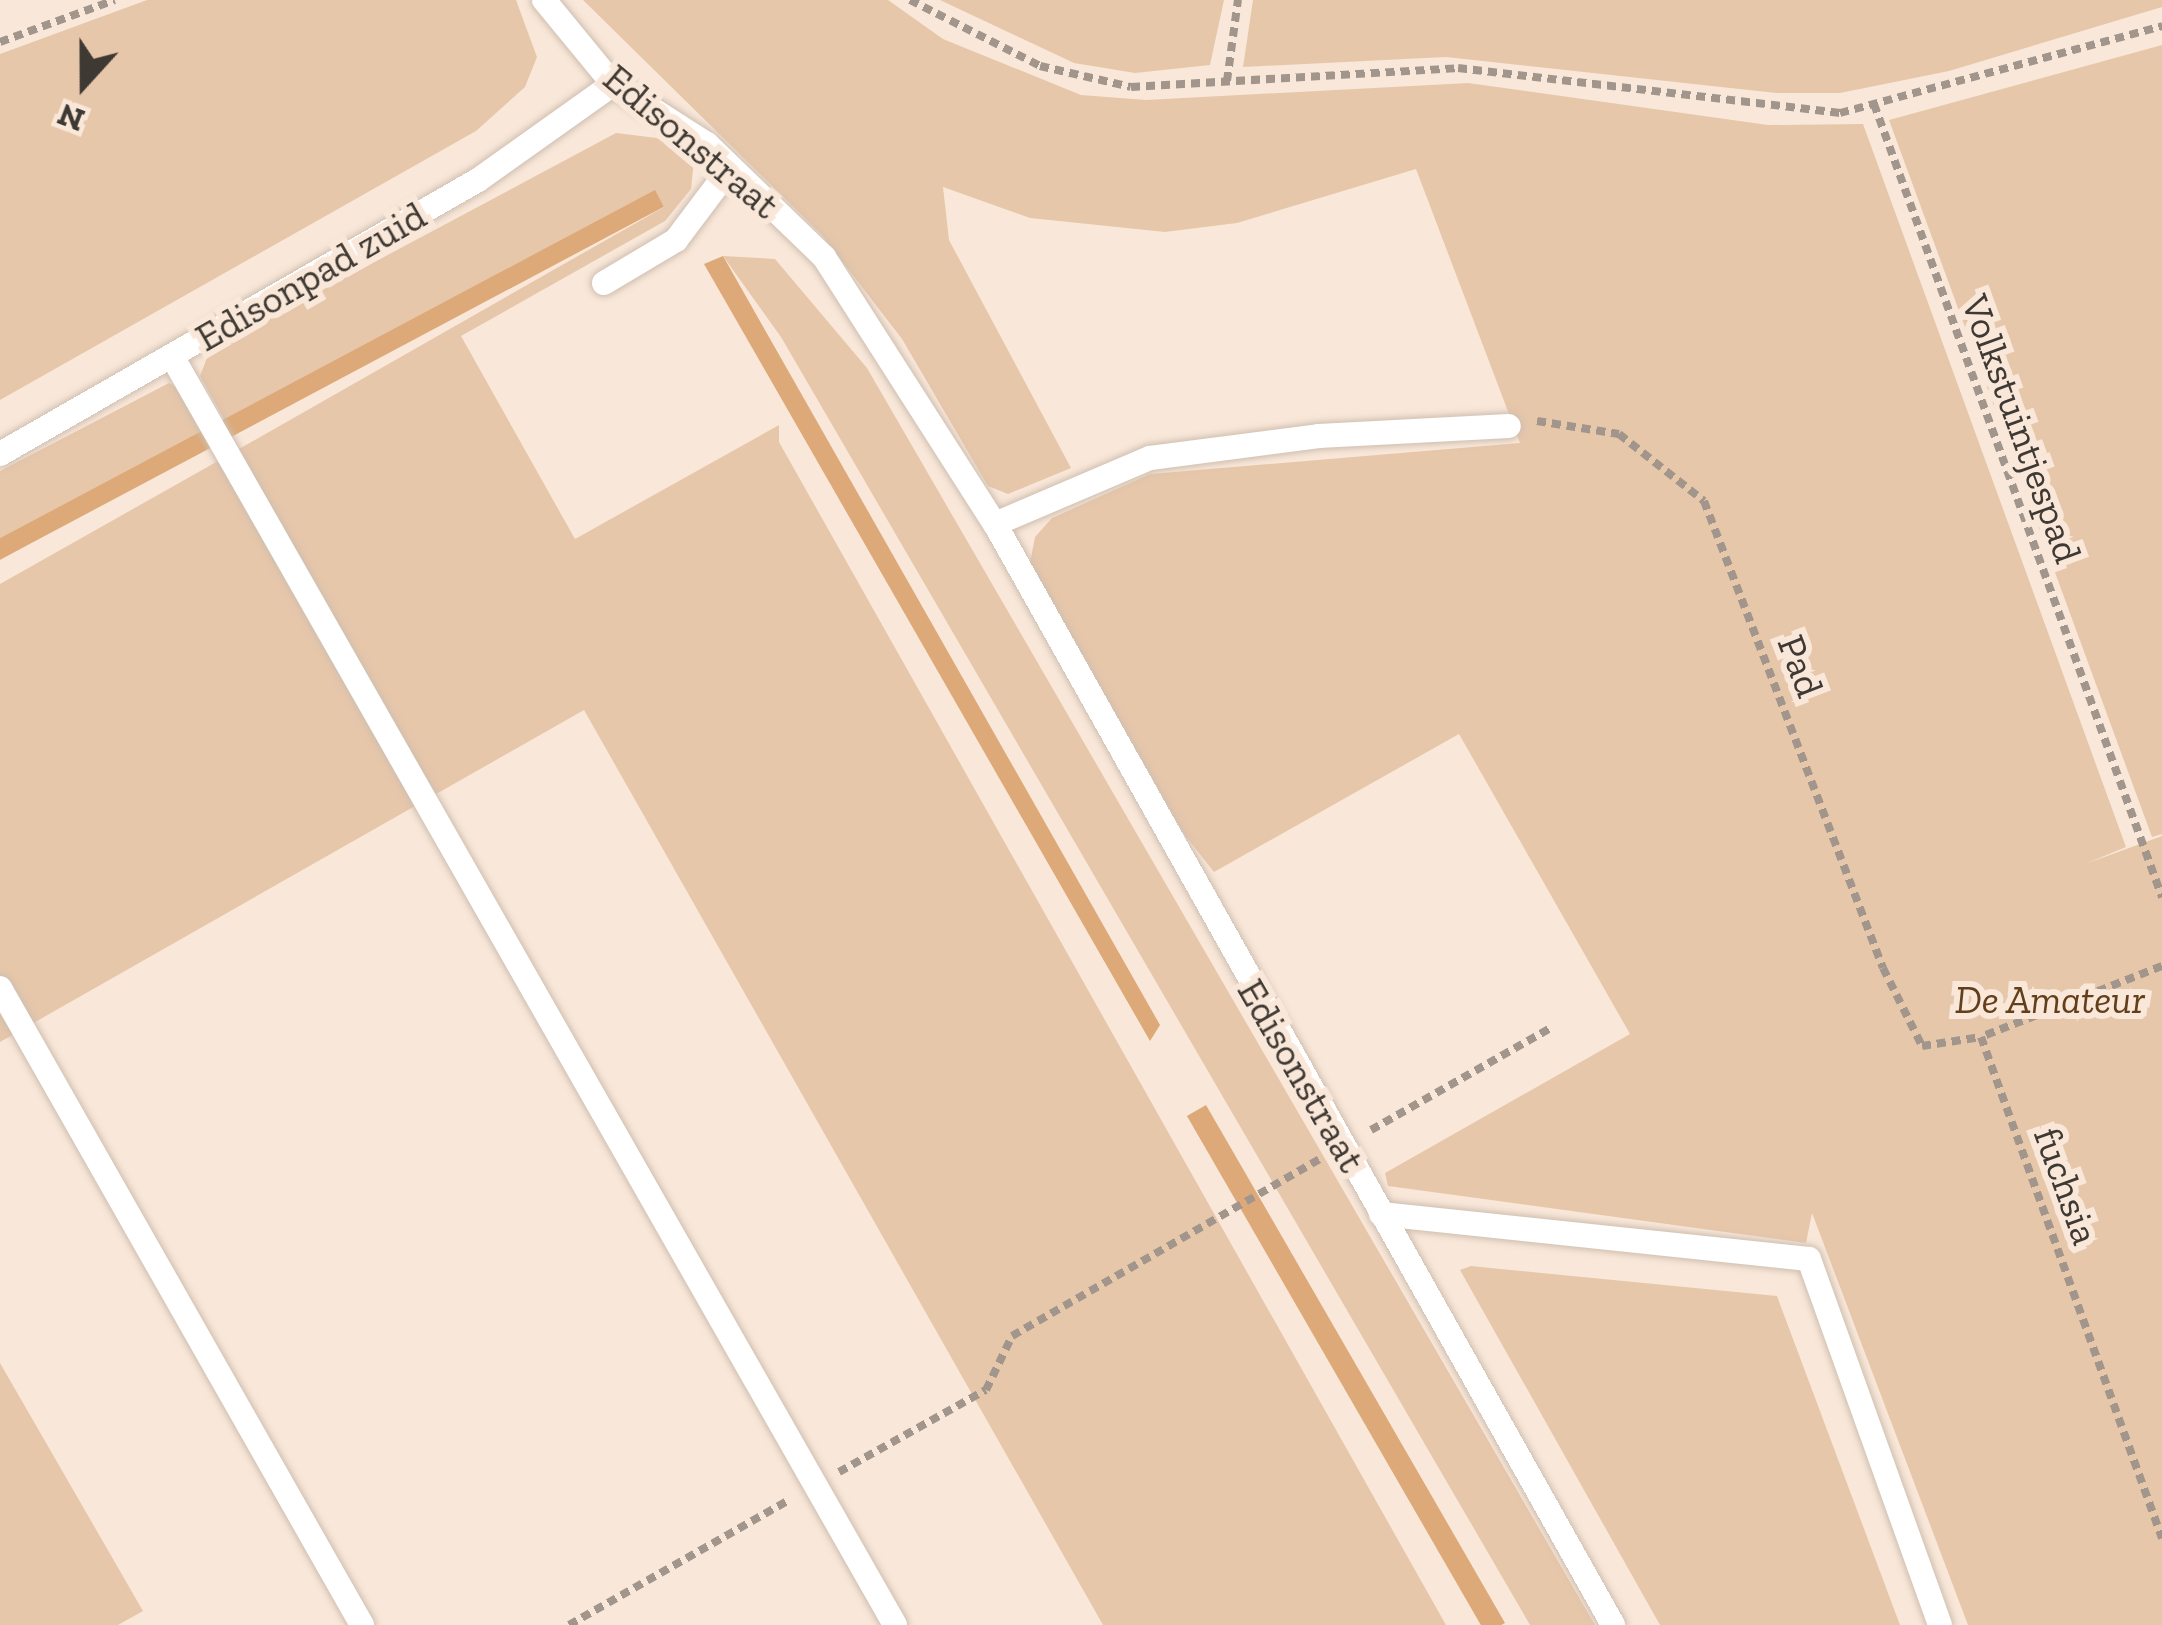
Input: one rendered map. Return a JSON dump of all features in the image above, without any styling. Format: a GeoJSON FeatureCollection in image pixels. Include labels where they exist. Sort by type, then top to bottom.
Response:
{"type":"FeatureCollection","features":[{"type":"Feature","properties":{"kind":"lane","name":"Edisonstraat"},"geometry":{"type":"LineString","coordinates":[[544,0],[613,83],[730,167],[824,256],[994,524],[1613,1625]]}},
{"type":"Feature","properties":{"kind":"lane","name":"Edisonpad zuid"},"geometry":{"type":"LineString","coordinates":[[0,454],[478,179],[613,83]]}},
{"type":"Feature","properties":{"kind":"lane"},"geometry":{"type":"LineString","coordinates":[[604,283],[676,240],[730,167]]}},
{"type":"Feature","properties":{"kind":"lane"},"geometry":{"type":"LineString","coordinates":[[173,358],[895,1625]]}},
{"type":"Feature","properties":{"kind":"lane"},"geometry":{"type":"LineString","coordinates":[[994,524],[1150,458],[1319,436],[1510,426]]}},
{"type":"Feature","properties":{"kind":"lane"},"geometry":{"type":"LineString","coordinates":[[0,988],[362,1625]]}},
{"type":"Feature","properties":{"kind":"lane"},"geometry":{"type":"LineString","coordinates":[[1381,1214],[1809,1259],[1940,1625]]}},
{"type":"Feature","properties":{"kind":"path"},"geometry":{"type":"LineString","coordinates":[[0,42],[115,0]]}},
{"type":"Feature","properties":{"kind":"path"},"geometry":{"type":"LineString","coordinates":[[910,0],[1040,66],[1131,87],[1458,68],[1778,112],[1840,113],[2162,26]]}},
{"type":"Feature","properties":{"kind":"path"},"geometry":{"type":"LineString","coordinates":[[1227,81],[1238,0]]}},
{"type":"Feature","properties":{"kind":"path","name":"Volkstuintjespad"},"geometry":{"type":"LineString","coordinates":[[1874,104],[2162,897]]}},
{"type":"Feature","properties":{"kind":"path","name":"Pad"},"geometry":{"type":"LineString","coordinates":[[1510,426],[1552,418],[1618,434],[1704,501],[1883,968],[1922,1046],[1981,1037]]}},
{"type":"Feature","properties":{"kind":"path"},"geometry":{"type":"LineString","coordinates":[[1981,1037],[2162,966]]}},
{"type":"Feature","properties":{"kind":"path"},"geometry":{"type":"LineString","coordinates":[[569,1625],[986,1390],[1012,1336],[1552,1027]]}},
{"type":"Feature","properties":{"kind":"path","name":"fuchsia"},"geometry":{"type":"LineString","coordinates":[[1981,1037],[2162,1538]]}},
{"type":"Feature","properties":{"kind":"green space"},"geometry":{"type":"Polygon","coordinates":[[[147,0],[516,0],[537,57],[525,87],[476,131],[0,400],[0,54],[147,0]]]}},
{"type":"Feature","properties":{"kind":"green space","name":"De Amateur"},"geometry":{"type":"Polygon","coordinates":[[[583,0],[888,0],[943,39],[1081,95],[1146,100],[1468,83],[1768,125],[1863,124],[2126,847],[2085,864],[2162,836],[2162,1625],[1968,1625],[1812,1213],[1806,1243],[1388,1186],[1385,1173],[1630,1034],[1459,734],[1214,872],[1184,834],[1030,563],[1035,537],[1052,518],[1150,474],[1520,443],[1416,169],[1237,223],[1165,232],[1030,218],[943,187],[949,240],[1071,468],[1008,494],[988,486],[902,339],[822,235],[583,0]]]}},
{"type":"Feature","properties":{"kind":"green space"},"geometry":{"type":"Polygon","coordinates":[[[940,0],[1224,0],[1210,65],[1135,73],[1074,63],[940,0]]]}},
{"type":"Feature","properties":{"kind":"green space"},"geometry":{"type":"Polygon","coordinates":[[[1253,0],[2162,0],[2162,7],[1949,71],[1840,93],[1776,93],[1446,57],[1243,67],[1253,0]]]}},
{"type":"Feature","properties":{"kind":"green space"},"geometry":{"type":"Polygon","coordinates":[[[2162,45],[2162,834],[2152,837],[1889,120],[2162,45]]]}},
{"type":"Feature","properties":{"kind":"green space"},"geometry":{"type":"Polygon","coordinates":[[[616,133],[657,138],[694,160],[691,189],[665,221],[461,336],[575,539],[779,425],[779,442],[1446,1625],[1103,1625],[584,710],[0,1042],[0,584],[218,461],[232,486],[243,480],[253,474],[239,449],[664,207],[654,191],[230,430],[200,376],[210,350],[616,133]]]}},
{"type":"Feature","properties":{"kind":"green space"},"geometry":{"type":"Polygon","coordinates":[[[723,256],[775,259],[867,368],[1595,1625],[1530,1625],[781,337],[723,256]]]}},
{"type":"Feature","properties":{"kind":"green space"},"geometry":{"type":"Polygon","coordinates":[[[169,383],[180,389],[208,443],[0,560],[0,471],[169,383]]]}},
{"type":"Feature","properties":{"kind":"green space"},"geometry":{"type":"Polygon","coordinates":[[[1471,1266],[1777,1296],[1900,1625],[1660,1625],[1460,1270],[1471,1266]]]}},
{"type":"Feature","properties":{"kind":"green space"},"geometry":{"type":"Polygon","coordinates":[[[0,1363],[143,1611],[118,1625],[0,1625],[0,1363]]]}},
{"type":"Feature","properties":{"kind":"shaded area"},"geometry":{"type":"Polygon","coordinates":[[[655,190],[664,207],[0,560],[0,538],[655,190]]]}},
{"type":"Feature","properties":{"kind":"shaded area"},"geometry":{"type":"Polygon","coordinates":[[[723,256],[1160,1025],[1150,1041],[704,264],[723,256]]]}},
{"type":"Feature","properties":{"kind":"shaded area"},"geometry":{"type":"Polygon","coordinates":[[[1206,1105],[1505,1623],[1481,1625],[1187,1116],[1206,1105]]]}}]}
